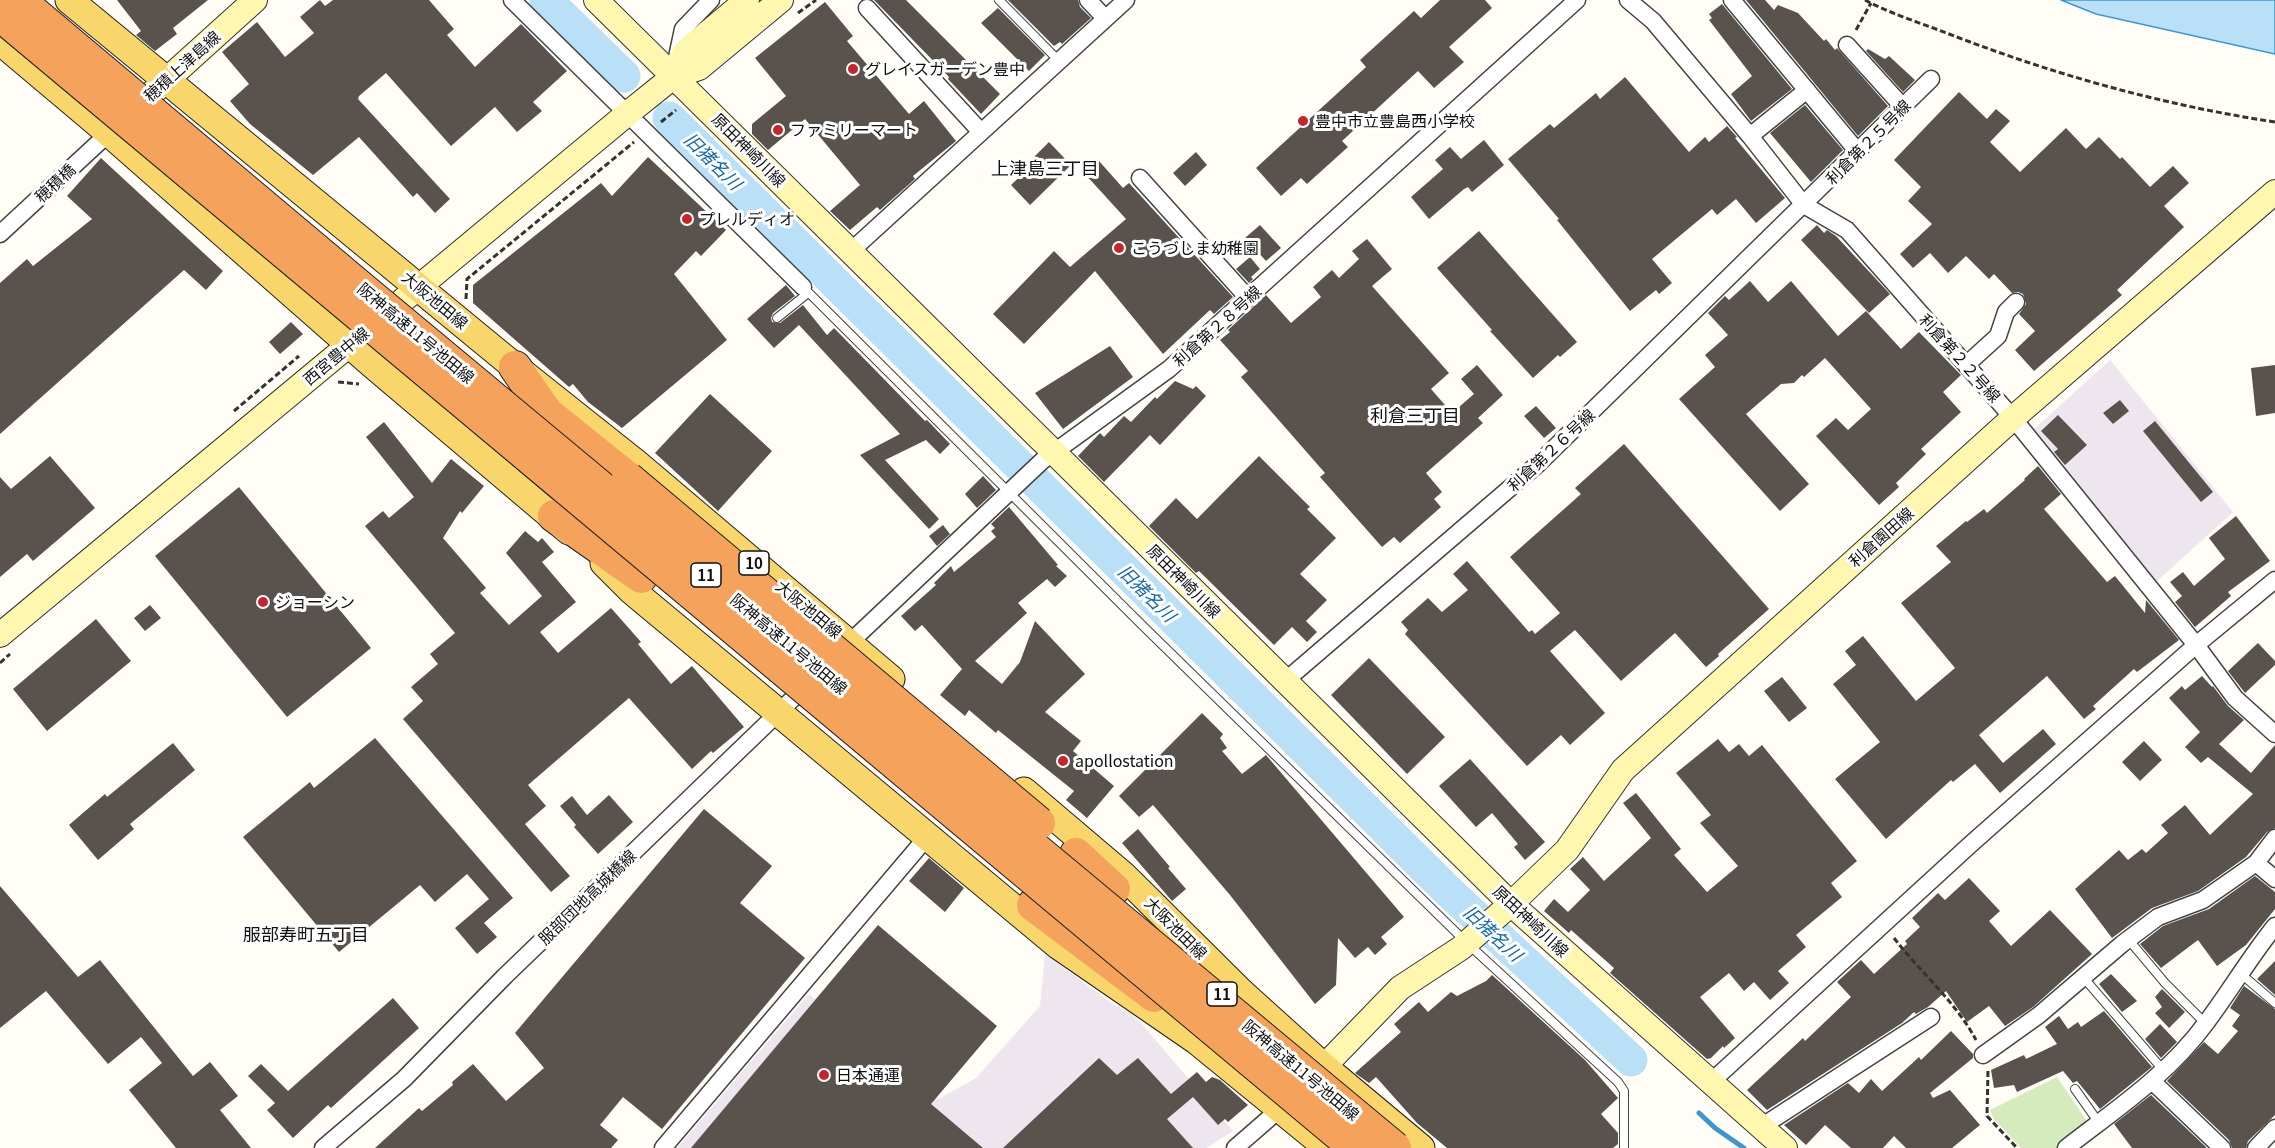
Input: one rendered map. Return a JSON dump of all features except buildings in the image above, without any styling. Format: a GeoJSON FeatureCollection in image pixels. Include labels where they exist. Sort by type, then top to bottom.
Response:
{"type":"FeatureCollection","features":[{"type":"Feature","properties":{"kind":"highway","name":"阪神高速11号池田線"},"geometry":{"type":"LineString","coordinates":[[19,0],[382,305],[1328,1081],[1395,1148]]}},
{"type":"Feature","properties":{"kind":"highway","name":"阪神高速11号池田線"},"geometry":{"type":"LineString","coordinates":[[0,15],[1355,1148]]}},
{"type":"Feature","properties":{"kind":"highway","name":"11"},"geometry":{"type":"LineString","coordinates":[[515,367],[547,413],[628,478],[1076,854],[1107,882],[1148,926],[1328,1081]]}},
{"type":"Feature","properties":{"kind":"highway","name":"11"},"geometry":{"type":"LineString","coordinates":[[554,516],[641,577],[1033,905],[1127,977],[1254,1064]]}},
{"type":"Feature","properties":{"kind":"main road","name":"大阪池田線"},"geometry":{"type":"LineString","coordinates":[[69,0],[515,367],[636,463],[1124,876],[1328,1081],[1421,1148]]}},
{"type":"Feature","properties":{"kind":"main road"},"geometry":{"type":"LineString","coordinates":[[0,41],[350,344],[554,516],[631,590],[927,837],[1059,946],[1197,1041],[1328,1148]]}},
{"type":"Feature","properties":{"kind":"street","name":"穂積上津島線"},"geometry":{"type":"LineString","coordinates":[[109,133],[255,0]]}},
{"type":"Feature","properties":{"kind":"street"},"geometry":{"type":"LineString","coordinates":[[512,0],[806,290]]}},
{"type":"Feature","properties":{"kind":"street","name":"原田神崎川線"},"geometry":{"type":"LineString","coordinates":[[596,0],[851,251],[1048,457],[1285,681],[1505,910],[1711,1082],[1785,1148]]}},
{"type":"Feature","properties":{"kind":"street"},"geometry":{"type":"LineString","coordinates":[[673,77],[684,29],[711,0]]}},
{"type":"Feature","properties":{"kind":"street","name":"西宮豊中線"},"geometry":{"type":"LineString","coordinates":[[673,77],[685,52],[747,0]]}},
{"type":"Feature","properties":{"kind":"street","name":"西宮豊中線"},"geometry":{"type":"LineString","coordinates":[[9,641],[419,286],[673,77],[699,68],[781,0]]}},
{"type":"Feature","properties":{"kind":"street"},"geometry":{"type":"LineString","coordinates":[[1088,0],[1105,18]]}},
{"type":"Feature","properties":{"kind":"street"},"geometry":{"type":"LineString","coordinates":[[851,251],[1126,0]]}},
{"type":"Feature","properties":{"kind":"street","name":"利倉第２８号線"},"geometry":{"type":"LineString","coordinates":[[849,643],[1048,457],[1169,369],[1577,0]]}},
{"type":"Feature","properties":{"kind":"street","name":"利倉第２２号線"},"geometry":{"type":"LineString","coordinates":[[1628,0],[1653,21],[1750,136],[1804,205],[1847,230],[2013,418],[2196,645],[2235,698],[2275,734]]}},
{"type":"Feature","properties":{"kind":"street"},"geometry":{"type":"LineString","coordinates":[[1732,0],[1853,146]]}},
{"type":"Feature","properties":{"kind":"street"},"geometry":{"type":"LineString","coordinates":[[867,8],[981,132]]}},
{"type":"Feature","properties":{"kind":"street"},"geometry":{"type":"LineString","coordinates":[[1847,45],[1903,106]]}},
{"type":"Feature","properties":{"kind":"street","name":"利倉第２５号線"},"geometry":{"type":"LineString","coordinates":[[1804,205],[1931,79]]}},
{"type":"Feature","properties":{"kind":"street"},"geometry":{"type":"LineString","coordinates":[[1750,136],[1807,90]]}},
{"type":"Feature","properties":{"kind":"street","name":"穂積橋"},"geometry":{"type":"LineString","coordinates":[[0,234],[109,133]]}},
{"type":"Feature","properties":{"kind":"street"},"geometry":{"type":"LineString","coordinates":[[1140,177],[1248,298]]}},
{"type":"Feature","properties":{"kind":"street","name":"利倉園田線"},"geometry":{"type":"LineString","coordinates":[[1281,1108],[1328,1081],[1400,988],[1471,940],[1567,850],[1623,770],[2013,418],[2275,192]]}},
{"type":"Feature","properties":{"kind":"street","name":"利倉第２６号線"},"geometry":{"type":"LineString","coordinates":[[1285,681],[1539,464],[1804,205]]}},
{"type":"Feature","properties":{"kind":"street"},"geometry":{"type":"LineString","coordinates":[[1966,365],[1998,336],[2006,312],[2016,302]]}},
{"type":"Feature","properties":{"kind":"street"},"geometry":{"type":"LineString","coordinates":[[1711,1082],[1972,843],[2196,645],[2275,580]]}},
{"type":"Feature","properties":{"kind":"street","name":"服部団地高城橋線"},"geometry":{"type":"LineString","coordinates":[[323,1148],[404,1079],[505,976],[849,643]]}},
{"type":"Feature","properties":{"kind":"street"},"geometry":{"type":"LineString","coordinates":[[663,1148],[927,837]]}},
{"type":"Feature","properties":{"kind":"street"},"geometry":{"type":"LineString","coordinates":[[1983,1055],[2039,1015],[2128,939],[2158,917],[2203,900],[2256,862],[2275,838]]}},
{"type":"Feature","properties":{"kind":"street"},"geometry":{"type":"LineString","coordinates":[[2256,862],[2275,879]]}},
{"type":"Feature","properties":{"kind":"street"},"geometry":{"type":"LineString","coordinates":[[2066,1148],[2088,1141],[2099,1123],[2158,1076],[2206,1024],[2240,972],[2275,926]]}},
{"type":"Feature","properties":{"kind":"street"},"geometry":{"type":"LineString","coordinates":[[1761,1127],[1931,1017]]}},
{"type":"Feature","properties":{"kind":"street"},"geometry":{"type":"LineString","coordinates":[[2158,1076],[2222,1148]]}},
{"type":"Feature","properties":{"kind":"street"},"geometry":{"type":"LineString","coordinates":[[1235,1148],[1281,1108]]}},
{"type":"Feature","properties":{"kind":"street"},"geometry":{"type":"LineString","coordinates":[[2256,1148],[2275,1128]]}},
{"type":"Feature","properties":{"kind":"lane"},"geometry":{"type":"LineString","coordinates":[[999,0],[1059,61]]}},
{"type":"Feature","properties":{"kind":"lane"},"geometry":{"type":"LineString","coordinates":[[777,318],[806,290],[1014,489],[1618,1082],[1624,1091],[1624,1148]]}},
{"type":"Feature","properties":{"kind":"lane"},"geometry":{"type":"LineString","coordinates":[[2128,939],[2165,983],[2206,1024]]}},
{"type":"Feature","properties":{"kind":"lane"},"geometry":{"type":"LineString","coordinates":[[2240,972],[2275,1003]]}},
{"type":"Feature","properties":{"kind":"lane"},"geometry":{"type":"LineString","coordinates":[[2083,977],[2158,1076]]}},
{"type":"Feature","properties":{"kind":"lane"},"geometry":{"type":"LineString","coordinates":[[2075,1089],[2099,1123]]}},
{"type":"Feature","properties":{"kind":"path"},"geometry":{"type":"LineString","coordinates":[[1865,0],[2063,75],[2217,113],[2275,122]]}},
{"type":"Feature","properties":{"kind":"path"},"geometry":{"type":"LineString","coordinates":[[1847,45],[1871,3]]}},
{"type":"Feature","properties":{"kind":"path"},"geometry":{"type":"LineString","coordinates":[[466,304],[467,279],[676,110]]}},
{"type":"Feature","properties":{"kind":"path"},"geometry":{"type":"LineString","coordinates":[[330,388],[337,382],[367,386]]}},
{"type":"Feature","properties":{"kind":"path"},"geometry":{"type":"LineString","coordinates":[[0,663],[9,641]]}},
{"type":"Feature","properties":{"kind":"path"},"geometry":{"type":"LineString","coordinates":[[1884,924],[1913,963],[1945,998],[1971,1032],[1983,1055],[1989,1076],[1987,1116],[2017,1148]]}},
{"type":"Feature","properties":{"kind":"shaded area"},"geometry":{"type":"Polygon","coordinates":[[[2110,360],[2233,512],[2156,582],[2032,431],[2110,360]]]}},
{"type":"Feature","properties":{"kind":"shaded area"},"geometry":{"type":"Polygon","coordinates":[[[1045,954],[1110,1002],[1130,1013],[1142,1024],[1233,1131],[1206,1148],[677,1148],[809,994],[938,1099],[976,1078],[1040,1006],[1045,954]]]}},
{"type":"Feature","properties":{"kind":"green space"},"geometry":{"type":"Polygon","coordinates":[[[2057,1077],[2089,1124],[2056,1148],[2021,1148],[1994,1119],[1990,1110],[2057,1077]]]}},
{"type":"Feature","properties":{"kind":"water"},"geometry":{"type":"Polygon","coordinates":[[[2061,0],[2275,0],[2275,54],[2096,14],[2061,0]]]}},
{"type":"Feature","properties":{"kind":"waterway","name":"旧猪名川"},"geometry":{"type":"LineString","coordinates":[[546,0],[624,76]]}},
{"type":"Feature","properties":{"kind":"waterway","name":"旧猪名川"},"geometry":{"type":"LineString","coordinates":[[669,118],[1447,890],[1631,1060]]}},
{"type":"Feature","properties":{"kind":"waterway","name":"旧猪名川"},"geometry":{"type":"LineString","coordinates":[[1699,1113],[1715,1128],[1744,1148]]}},
{"type":"Feature","properties":{"kind":"place","name":"グレイスガーデン豊中"},"geometry":{"type":"Point","coordinates":[853,69]}},
{"type":"Feature","properties":{"kind":"place","name":"豊中市立豊島西小学校"},"geometry":{"type":"Point","coordinates":[1303,121]}},
{"type":"Feature","properties":{"kind":"place","name":"ファミリーマート"},"geometry":{"type":"Point","coordinates":[778,130]}},
{"type":"Feature","properties":{"kind":"place","name":"プレルディオ"},"geometry":{"type":"Point","coordinates":[687,219]}},
{"type":"Feature","properties":{"kind":"place","name":"こうづしま幼稚園"},"geometry":{"type":"Point","coordinates":[1119,248]}},
{"type":"Feature","properties":{"kind":"place","name":"ジョーシン"},"geometry":{"type":"Point","coordinates":[263,602]}},
{"type":"Feature","properties":{"kind":"place","name":"apollostation"},"geometry":{"type":"Point","coordinates":[1063,761]}},
{"type":"Feature","properties":{"kind":"place","name":"日本通運"},"geometry":{"type":"Point","coordinates":[824,1075]}},
{"type":"Feature","properties":{"kind":"district","name":"上津島三丁目"},"geometry":{"type":"Point","coordinates":[1045,168]}},
{"type":"Feature","properties":{"kind":"district","name":"利倉三丁目"},"geometry":{"type":"Point","coordinates":[1415,415]}},
{"type":"Feature","properties":{"kind":"district","name":"服部寿町五丁目"},"geometry":{"type":"Point","coordinates":[306,934]}}]}
